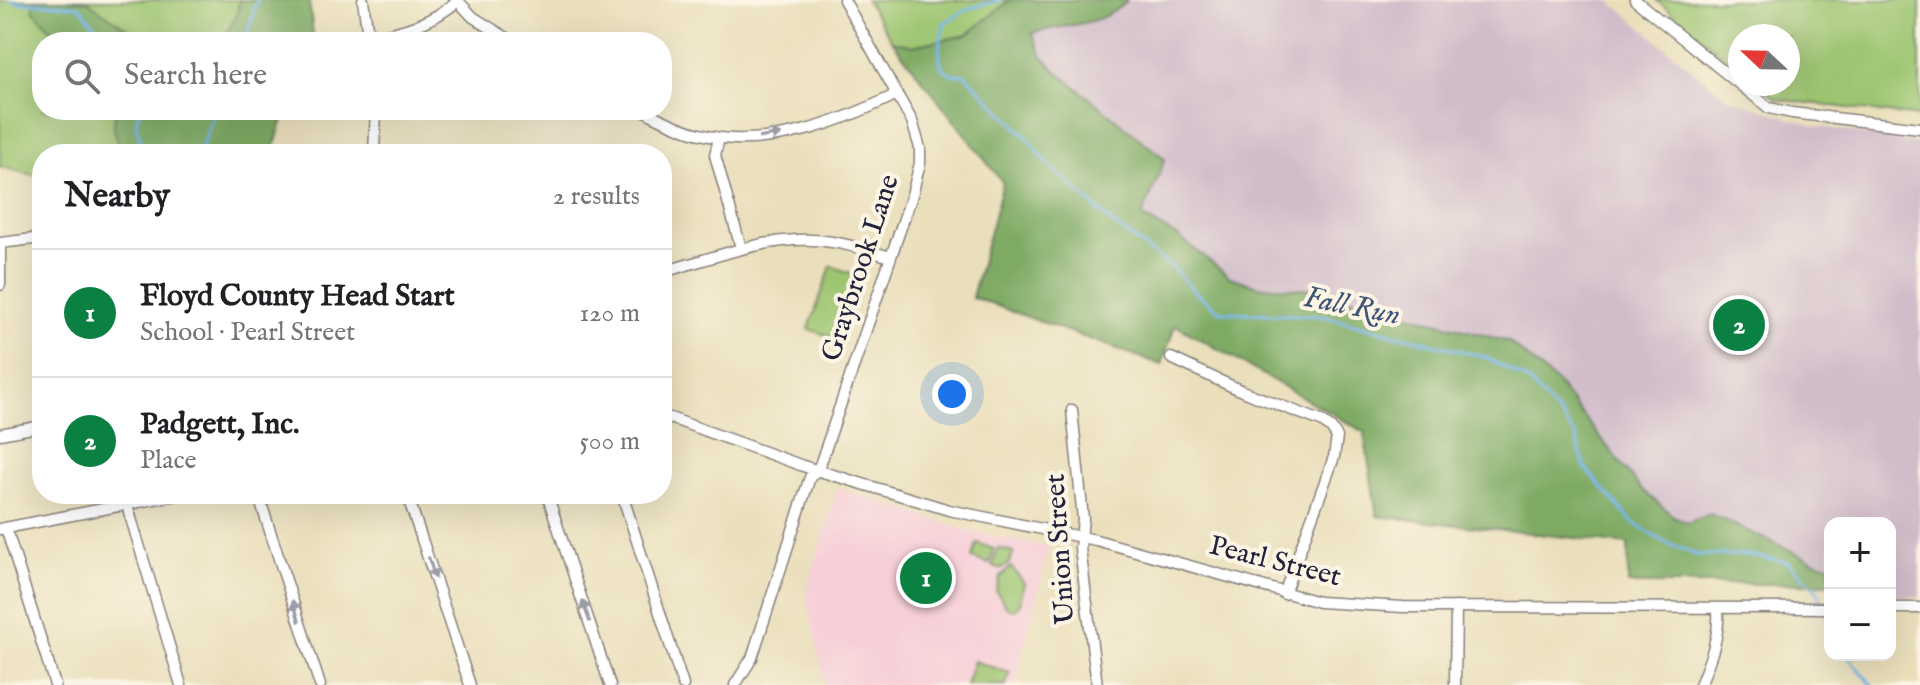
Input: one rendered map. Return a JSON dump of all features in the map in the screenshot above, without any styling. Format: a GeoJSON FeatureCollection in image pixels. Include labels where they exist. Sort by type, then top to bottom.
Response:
{"type":"FeatureCollection","features":[{"type":"Feature","properties":{"kind":"street"},"geometry":{"type":"LineString","coordinates":[[363,0],[368,32]]}},
{"type":"Feature","properties":{"kind":"street"},"geometry":{"type":"LineString","coordinates":[[396,32],[437,17],[459,0],[473,17],[497,32]]}},
{"type":"Feature","properties":{"kind":"street","name":"Graybrook Lane"},"geometry":{"type":"LineString","coordinates":[[735,685],[752,658],[810,477],[818,469],[920,163],[920,148],[912,121],[844,0]]}},
{"type":"Feature","properties":{"kind":"street"},"geometry":{"type":"LineString","coordinates":[[1635,0],[1769,108],[1920,128]]}},
{"type":"Feature","properties":{"kind":"street"},"geometry":{"type":"LineString","coordinates":[[664,120],[719,138],[763,138],[858,111],[897,94]]}},
{"type":"Feature","properties":{"kind":"street"},"geometry":{"type":"LineString","coordinates":[[374,144],[376,120]]}},
{"type":"Feature","properties":{"kind":"street"},"geometry":{"type":"LineString","coordinates":[[719,138],[715,155],[741,248]]}},
{"type":"Feature","properties":{"kind":"street"},"geometry":{"type":"LineString","coordinates":[[0,285],[0,243],[32,239]]}},
{"type":"Feature","properties":{"kind":"street"},"geometry":{"type":"LineString","coordinates":[[672,269],[741,248],[809,240],[858,247],[890,257]]}},
{"type":"Feature","properties":{"kind":"street"},"geometry":{"type":"LineString","coordinates":[[1171,358],[1230,386],[1321,421],[1337,437],[1334,457],[1284,594]]}},
{"type":"Feature","properties":{"kind":"street","name":"Union Street"},"geometry":{"type":"LineString","coordinates":[[1072,410],[1083,519],[1080,537],[1097,685]]}},
{"type":"Feature","properties":{"kind":"street","name":"Pearl Street"},"geometry":{"type":"LineString","coordinates":[[672,418],[954,512],[1080,537],[1284,594],[1333,604],[1824,608]]}},
{"type":"Feature","properties":{"kind":"street"},"geometry":{"type":"LineString","coordinates":[[0,434],[32,428]]}},
{"type":"Feature","properties":{"kind":"street"},"geometry":{"type":"LineString","coordinates":[[55,685],[3,529],[132,504]]}},
{"type":"Feature","properties":{"kind":"street"},"geometry":{"type":"LineString","coordinates":[[261,504],[320,685]]}},
{"type":"Feature","properties":{"kind":"street"},"geometry":{"type":"LineString","coordinates":[[410,504],[470,685]]}},
{"type":"Feature","properties":{"kind":"street"},"geometry":{"type":"LineString","coordinates":[[550,504],[610,685]]}},
{"type":"Feature","properties":{"kind":"street"},"geometry":{"type":"LineString","coordinates":[[625,504],[683,685]]}},
{"type":"Feature","properties":{"kind":"street"},"geometry":{"type":"LineString","coordinates":[[127,505],[181,685]]}},
{"type":"Feature","properties":{"kind":"street"},"geometry":{"type":"LineString","coordinates":[[1455,685],[1456,607]]}},
{"type":"Feature","properties":{"kind":"street"},"geometry":{"type":"LineString","coordinates":[[1896,608],[1920,608]]}},
{"type":"Feature","properties":{"kind":"street"},"geometry":{"type":"LineString","coordinates":[[1700,685],[1715,645],[1718,609]]}},
{"type":"Feature","properties":{"kind":"shaded area"},"geometry":{"type":"Polygon","coordinates":[[[1127,0],[1609,0],[1725,97],[1810,125],[1920,144],[1920,597],[1896,597],[1896,517],[1824,517],[1824,563],[1688,524],[1673,516],[1641,489],[1509,342],[1313,289],[1258,286],[1230,277],[1179,237],[1142,217],[1066,80],[1042,56],[1032,33],[1109,16],[1127,0]]]}},
{"type":"Feature","properties":{"kind":"shaded area"},"geometry":{"type":"Polygon","coordinates":[[[837,488],[972,532],[1049,547],[1015,685],[825,685],[806,594],[837,488]]]}},
{"type":"Feature","properties":{"kind":"green space"},"geometry":{"type":"Polygon","coordinates":[[[0,0],[259,0],[253,32],[32,32],[32,120],[233,120],[222,144],[32,144],[32,175],[0,167],[0,0]]]}},
{"type":"Feature","properties":{"kind":"green space"},"geometry":{"type":"Polygon","coordinates":[[[34,0],[85,0],[132,32],[54,32],[33,10],[34,0]]]}},
{"type":"Feature","properties":{"kind":"green space"},"geometry":{"type":"Polygon","coordinates":[[[239,0],[309,0],[313,32],[227,32],[237,15],[239,0]]]}},
{"type":"Feature","properties":{"kind":"green space"},"geometry":{"type":"Polygon","coordinates":[[[866,0],[1010,0],[967,35],[912,46],[892,41],[866,0]]]}},
{"type":"Feature","properties":{"kind":"green space"},"geometry":{"type":"Polygon","coordinates":[[[1010,0],[1127,0],[1095,20],[1032,33],[1042,56],[1055,70],[1165,159],[1142,217],[1179,237],[1230,277],[1258,286],[1313,289],[1509,342],[1557,383],[1641,489],[1673,516],[1688,523],[1710,514],[1824,564],[1824,584],[1628,584],[1628,544],[1377,516],[1364,432],[1175,325],[1162,365],[972,297],[1003,183],[892,41],[912,46],[967,35],[1010,0]]]}},
{"type":"Feature","properties":{"kind":"green space"},"geometry":{"type":"Polygon","coordinates":[[[1656,0],[1920,0],[1920,117],[1777,99],[1773,96],[1800,96],[1800,24],[1728,24],[1728,59],[1656,0]]]}},
{"type":"Feature","properties":{"kind":"green space"},"geometry":{"type":"Polygon","coordinates":[[[114,120],[283,120],[275,144],[118,144],[114,120]]]}},
{"type":"Feature","properties":{"kind":"green space"},"geometry":{"type":"Polygon","coordinates":[[[831,266],[862,277],[840,340],[809,329],[831,266]]]}},
{"type":"Feature","properties":{"kind":"green space"},"geometry":{"type":"Polygon","coordinates":[[[977,543],[994,549],[989,564],[972,558],[977,543]]]}},
{"type":"Feature","properties":{"kind":"green space"},"geometry":{"type":"Polygon","coordinates":[[[998,548],[1014,552],[1008,565],[1000,569],[992,565],[998,548]]]}},
{"type":"Feature","properties":{"kind":"green space"},"geometry":{"type":"Polygon","coordinates":[[[1011,567],[1024,583],[1020,603],[1015,610],[1007,608],[996,591],[1000,577],[1011,567]]]}},
{"type":"Feature","properties":{"kind":"green space"},"geometry":{"type":"Polygon","coordinates":[[[974,661],[1010,673],[1006,685],[966,685],[974,661]]]}},
{"type":"Feature","properties":{"kind":"waterway"},"geometry":{"type":"LineString","coordinates":[[11,0],[79,6],[100,32]]}},
{"type":"Feature","properties":{"kind":"waterway"},"geometry":{"type":"LineString","coordinates":[[248,32],[257,0]]}},
{"type":"Feature","properties":{"kind":"waterway","name":"Fall Run"},"geometry":{"type":"LineString","coordinates":[[1000,0],[970,8],[944,23],[939,49],[941,67],[951,74],[965,75],[1024,134],[1047,163],[1111,222],[1173,268],[1195,292],[1221,312],[1322,316],[1485,357],[1527,380],[1561,416],[1576,437],[1585,468],[1633,523],[1664,542],[1697,555],[1749,555],[1788,562],[1817,590],[1824,608]]}},
{"type":"Feature","properties":{"kind":"waterway"},"geometry":{"type":"LineString","coordinates":[[137,120],[141,144]]}},
{"type":"Feature","properties":{"kind":"waterway"},"geometry":{"type":"LineString","coordinates":[[203,144],[212,120]]}},
{"type":"Feature","properties":{"kind":"waterway","name":"Fall Run"},"geometry":{"type":"LineString","coordinates":[[1852,661],[1872,685]]}},
{"type":"Feature","properties":{"kind":"place","name":"Padgett, Inc."},"geometry":{"type":"Point","coordinates":[1739,325]}},
{"type":"Feature","properties":{"kind":"place","name":"Floyd County Head Start"},"geometry":{"type":"Point","coordinates":[926,578]}}]}
